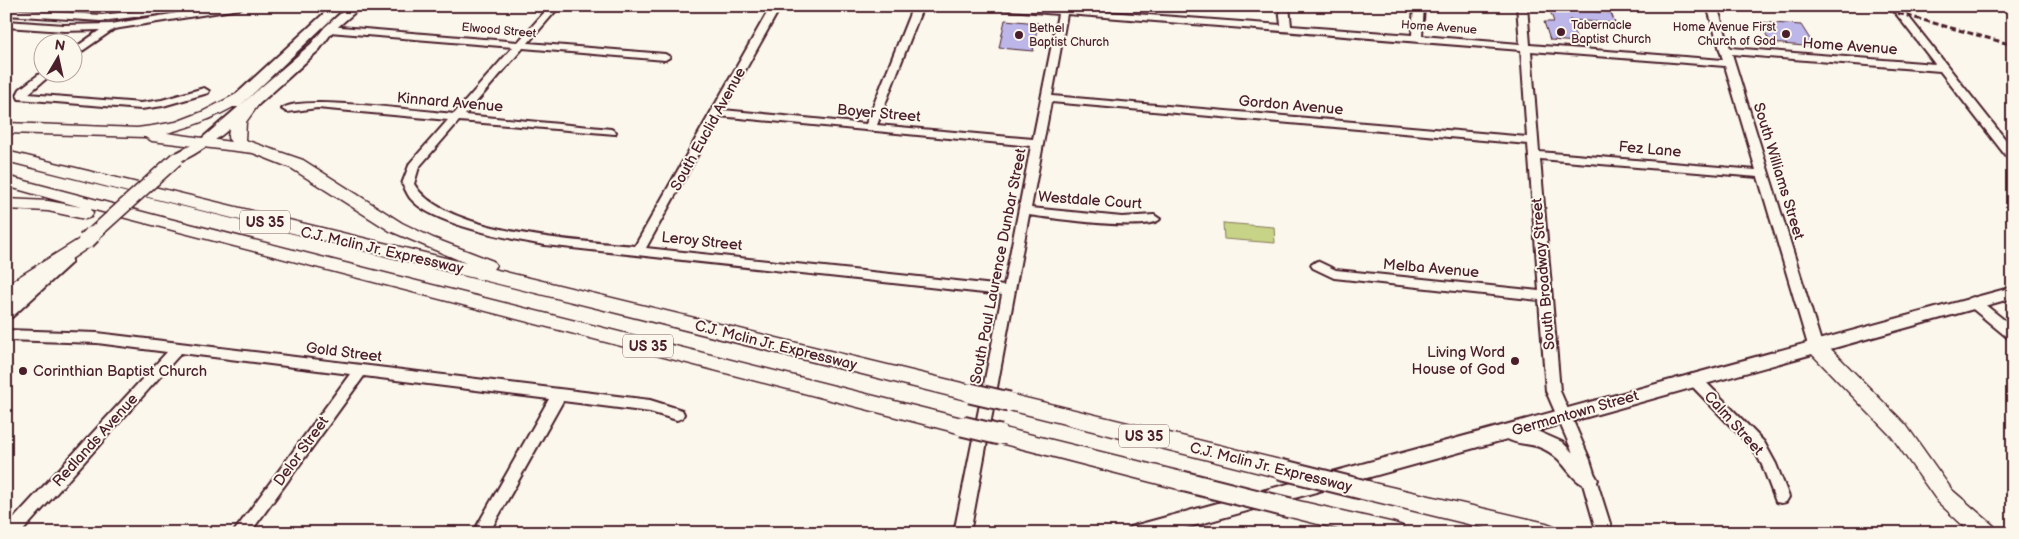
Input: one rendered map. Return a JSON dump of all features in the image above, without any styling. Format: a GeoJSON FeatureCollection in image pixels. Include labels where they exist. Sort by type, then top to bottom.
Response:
{"type":"FeatureCollection","features":[{"type":"Feature","properties":{"kind":"highway"},"geometry":{"type":"LineString","coordinates":[[137,133],[166,129],[201,119],[250,97]]}},
{"type":"Feature","properties":{"kind":"highway"},"geometry":{"type":"LineString","coordinates":[[250,97],[235,130],[236,138],[240,143],[254,150]]}},
{"type":"Feature","properties":{"kind":"highway"},"geometry":{"type":"LineString","coordinates":[[6,128],[137,133],[254,150],[274,155],[310,171],[396,227],[427,242],[524,282]]}},
{"type":"Feature","properties":{"kind":"highway","name":"C.J. Mclin Jr. Expressway"},"geometry":{"type":"LineString","coordinates":[[6,156],[420,260],[524,282],[1546,533]]}},
{"type":"Feature","properties":{"kind":"highway","name":"C.J. Mclin Jr. Expressway"},"geometry":{"type":"LineString","coordinates":[[6,181],[962,426],[1394,533]]}},
{"type":"Feature","properties":{"kind":"highway"},"geometry":{"type":"LineString","coordinates":[[6,204],[48,206],[100,216],[168,224]]}},
{"type":"Feature","properties":{"kind":"highway"},"geometry":{"type":"LineString","coordinates":[[6,294],[86,241]]}},
{"type":"Feature","properties":{"kind":"highway"},"geometry":{"type":"LineString","coordinates":[[1816,345],[1899,431],[1946,496],[1986,533]]}},
{"type":"Feature","properties":{"kind":"main road"},"geometry":{"type":"LineString","coordinates":[[250,97],[339,6]]}},
{"type":"Feature","properties":{"kind":"main road"},"geometry":{"type":"LineString","coordinates":[[6,312],[176,159],[198,143],[250,97],[315,47],[330,29],[356,6]]}},
{"type":"Feature","properties":{"kind":"main road","name":"Germantown Street"},"geometry":{"type":"LineString","coordinates":[[1137,533],[1177,527],[1565,415],[2013,292]]}},
{"type":"Feature","properties":{"kind":"main road"},"geometry":{"type":"LineString","coordinates":[[1501,434],[1527,435],[1545,439],[1560,449],[1589,480]]}},
{"type":"Feature","properties":{"kind":"street"},"geometry":{"type":"LineString","coordinates":[[8,24],[37,6]]}},
{"type":"Feature","properties":{"kind":"street"},"geometry":{"type":"LineString","coordinates":[[6,12],[76,18],[118,17],[193,6]]}},
{"type":"Feature","properties":{"kind":"street"},"geometry":{"type":"LineString","coordinates":[[8,24],[64,28],[111,27],[239,6]]}},
{"type":"Feature","properties":{"kind":"street"},"geometry":{"type":"LineString","coordinates":[[458,117],[555,6]]}},
{"type":"Feature","properties":{"kind":"street","name":"South Euclid Avenue"},"geometry":{"type":"LineString","coordinates":[[639,250],[776,6]]}},
{"type":"Feature","properties":{"kind":"street"},"geometry":{"type":"LineString","coordinates":[[870,128],[918,6]]}},
{"type":"Feature","properties":{"kind":"street","name":"Home Avenue"},"geometry":{"type":"LineString","coordinates":[[997,6],[1064,9],[1286,29],[1729,63]]}},
{"type":"Feature","properties":{"kind":"street"},"geometry":{"type":"LineString","coordinates":[[1284,6],[1286,29]]}},
{"type":"Feature","properties":{"kind":"street"},"geometry":{"type":"LineString","coordinates":[[1417,38],[1419,6]]}},
{"type":"Feature","properties":{"kind":"street","name":"South Broadway Street"},"geometry":{"type":"LineString","coordinates":[[1522,6],[1553,391],[1565,415],[1589,480],[1605,533]]}},
{"type":"Feature","properties":{"kind":"street","name":"South Williams Street"},"geometry":{"type":"LineString","coordinates":[[1712,6],[1816,345]]}},
{"type":"Feature","properties":{"kind":"street"},"geometry":{"type":"LineString","coordinates":[[1894,6],[2013,157]]}},
{"type":"Feature","properties":{"kind":"street"},"geometry":{"type":"LineString","coordinates":[[172,18],[181,7]]}},
{"type":"Feature","properties":{"kind":"street","name":"South Paul Laurence Dunbar Street"},"geometry":{"type":"LineString","coordinates":[[962,533],[1064,9]]}},
{"type":"Feature","properties":{"kind":"street"},"geometry":{"type":"LineString","coordinates":[[82,49],[111,27],[118,17]]}},
{"type":"Feature","properties":{"kind":"street","name":"Elwood Street"},"geometry":{"type":"LineString","coordinates":[[330,29],[665,57]]}},
{"type":"Feature","properties":{"kind":"street","name":"Home Avenue"},"geometry":{"type":"LineString","coordinates":[[1726,51],[1943,68]]}},
{"type":"Feature","properties":{"kind":"street"},"geometry":{"type":"LineString","coordinates":[[36,82],[24,91],[23,97],[141,106],[163,103],[204,91]]}},
{"type":"Feature","properties":{"kind":"street","name":"Gordon Avenue"},"geometry":{"type":"LineString","coordinates":[[1047,99],[1532,141]]}},
{"type":"Feature","properties":{"kind":"street","name":"Kinnard Avenue"},"geometry":{"type":"LineString","coordinates":[[287,109],[317,105],[611,132]]}},
{"type":"Feature","properties":{"kind":"street","name":"Boyer Street"},"geometry":{"type":"LineString","coordinates":[[717,113],[1038,143]]}},
{"type":"Feature","properties":{"kind":"street","name":"Leroy Street"},"geometry":{"type":"LineString","coordinates":[[458,117],[414,166],[408,184],[414,197],[438,210],[485,229],[545,241],[1010,291]]}},
{"type":"Feature","properties":{"kind":"street"},"geometry":{"type":"LineString","coordinates":[[1997,137],[2013,138]]}},
{"type":"Feature","properties":{"kind":"street","name":"Fez Lane"},"geometry":{"type":"LineString","coordinates":[[1533,155],[1764,174]]}},
{"type":"Feature","properties":{"kind":"street","name":"Westdale Court"},"geometry":{"type":"LineString","coordinates":[[1025,212],[1122,221],[1154,219]]}},
{"type":"Feature","properties":{"kind":"street","name":"Melba Avenue"},"geometry":{"type":"LineString","coordinates":[[1317,265],[1334,274],[1544,296]]}},
{"type":"Feature","properties":{"kind":"street"},"geometry":{"type":"LineString","coordinates":[[1973,302],[2013,334]]}},
{"type":"Feature","properties":{"kind":"street","name":"Gold Street"},"geometry":{"type":"LineString","coordinates":[[6,334],[97,338],[650,406],[677,414]]}},
{"type":"Feature","properties":{"kind":"street","name":"Redlands Avenue"},"geometry":{"type":"LineString","coordinates":[[12,533],[178,348]]}},
{"type":"Feature","properties":{"kind":"street","name":"Delor Street"},"geometry":{"type":"LineString","coordinates":[[241,533],[361,370]]}},
{"type":"Feature","properties":{"kind":"street","name":"Calm Street"},"geometry":{"type":"LineString","coordinates":[[1694,379],[1759,446],[1769,464],[1780,497]]}},
{"type":"Feature","properties":{"kind":"street"},"geometry":{"type":"LineString","coordinates":[[481,533],[558,395]]}},
{"type":"Feature","properties":{"kind":"green space"},"geometry":{"type":"Polygon","coordinates":[[[1223,223],[1274,227],[1275,243],[1224,239],[1223,223]]]}},
{"type":"Feature","properties":{"kind":"building","name":"Tabernacle Baptist Church"},"geometry":{"type":"Polygon","coordinates":[[[1549,8],[1611,13],[1615,23],[1569,20],[1578,42],[1550,40],[1544,22],[1554,22],[1549,8]]]}},
{"type":"Feature","properties":{"kind":"building","name":"Bethel Baptist Church"},"geometry":{"type":"Polygon","coordinates":[[[1005,20],[1038,23],[1033,51],[999,48],[1005,20]]]}},
{"type":"Feature","properties":{"kind":"building","name":"Home Avenue First Church of God"},"geometry":{"type":"Polygon","coordinates":[[[1759,22],[1801,25],[1815,47],[1771,43],[1759,22]]]}},
{"type":"Feature","properties":{"kind":"railway"},"geometry":{"type":"LineString","coordinates":[[1872,6],[2013,45]]}},
{"type":"Feature","properties":{"kind":"place","name":"Tabernacle Baptist Church"},"geometry":{"type":"Point","coordinates":[1561,32]}},
{"type":"Feature","properties":{"kind":"place","name":"Home Avenue First Church of God"},"geometry":{"type":"Point","coordinates":[1786,34]}},
{"type":"Feature","properties":{"kind":"place","name":"Bethel Baptist Church"},"geometry":{"type":"Point","coordinates":[1019,35]}},
{"type":"Feature","properties":{"kind":"place","name":"Living Word House of God"},"geometry":{"type":"Point","coordinates":[1515,361]}},
{"type":"Feature","properties":{"kind":"place","name":"Corinthian Baptist Church"},"geometry":{"type":"Point","coordinates":[23,371]}}]}
